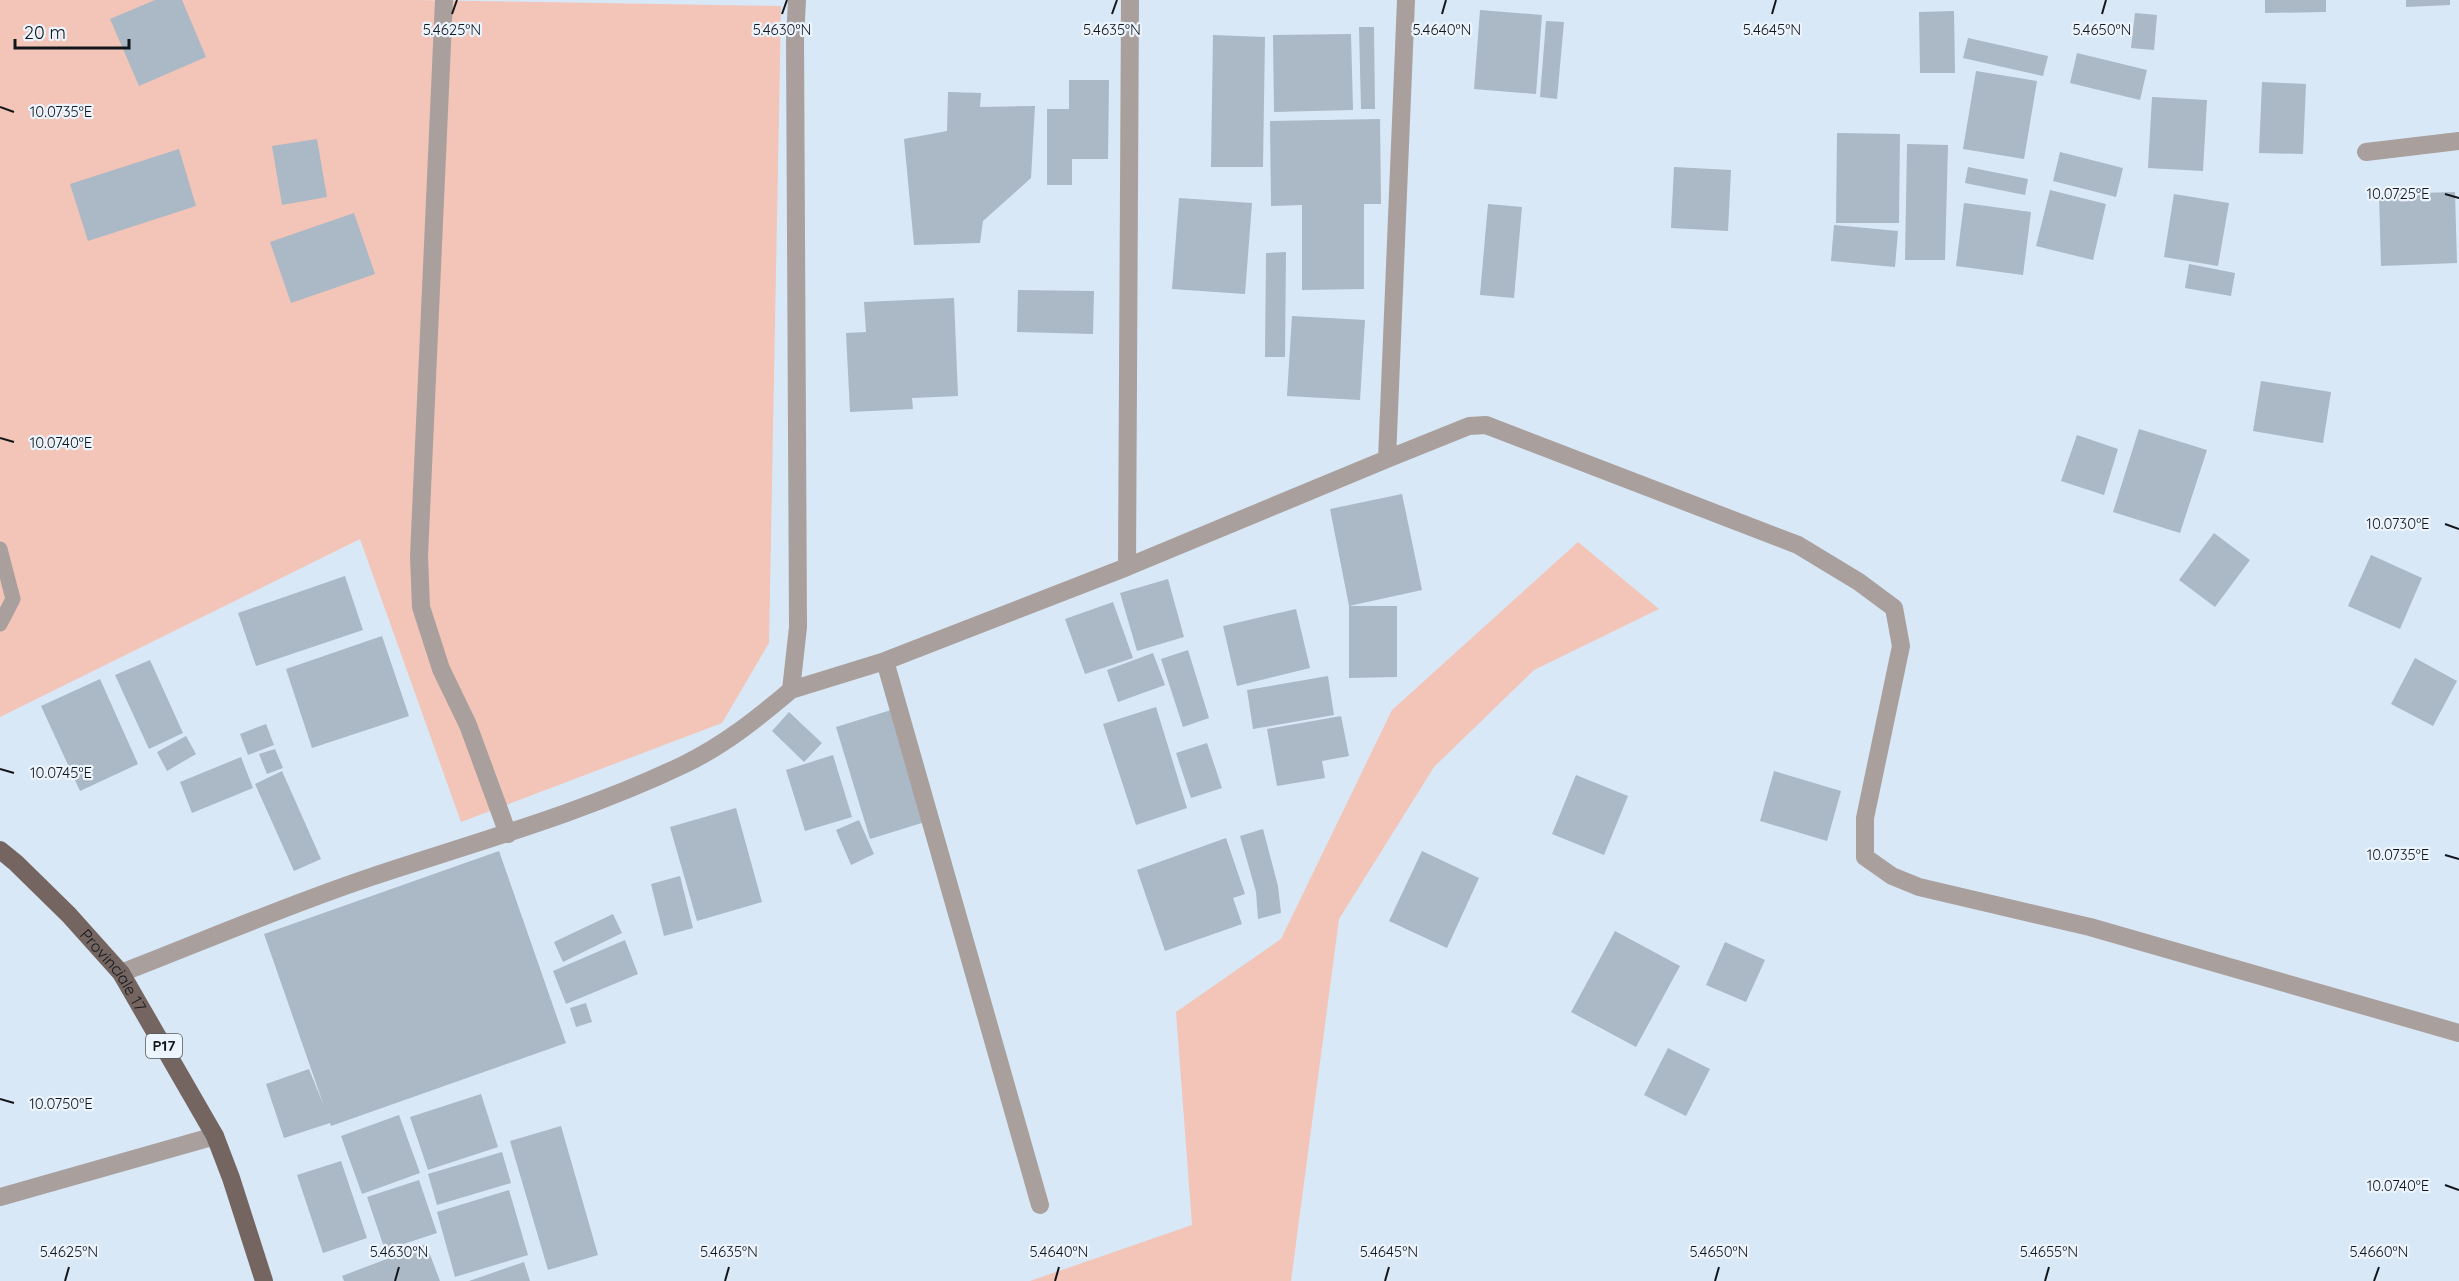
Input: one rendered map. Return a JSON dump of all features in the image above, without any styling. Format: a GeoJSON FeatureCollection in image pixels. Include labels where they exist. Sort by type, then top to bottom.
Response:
{"type":"FeatureCollection","features":[{"type":"Feature","properties":{"kind":"main road","name":"Provinciale 17"},"geometry":{"type":"LineString","coordinates":[[0,850],[69,915],[121,973],[215,1136],[264,1281]]}},
{"type":"Feature","properties":{"kind":"street"},"geometry":{"type":"LineString","coordinates":[[444,0],[419,556],[421,607],[441,669],[468,725],[508,834]]}},
{"type":"Feature","properties":{"kind":"street"},"geometry":{"type":"LineString","coordinates":[[791,690],[798,627],[795,39],[797,0]]}},
{"type":"Feature","properties":{"kind":"street"},"geometry":{"type":"LineString","coordinates":[[1127,567],[1130,0]]}},
{"type":"Feature","properties":{"kind":"street"},"geometry":{"type":"LineString","coordinates":[[1387,459],[1406,0]]}},
{"type":"Feature","properties":{"kind":"street"},"geometry":{"type":"LineString","coordinates":[[2366,152],[2459,141]]}},
{"type":"Feature","properties":{"kind":"street"},"geometry":{"type":"LineString","coordinates":[[121,973],[369,878],[508,834],[607,797],[685,764],[747,726],[791,690],[885,661],[1127,567],[1469,426],[1486,425],[1798,545],[1859,582],[1894,608],[1901,646],[1865,818],[1865,857],[1892,876],[1919,887],[2090,927],[2459,1033]]}},
{"type":"Feature","properties":{"kind":"street"},"geometry":{"type":"LineString","coordinates":[[885,661],[1040,1205]]}},
{"type":"Feature","properties":{"kind":"street"},"geometry":{"type":"LineString","coordinates":[[0,1197],[215,1136]]}},
{"type":"Feature","properties":{"kind":"lane"},"geometry":{"type":"LineString","coordinates":[[0,549],[13,599],[0,624]]}},
{"type":"Feature","properties":{"kind":"shaded area"},"geometry":{"type":"Polygon","coordinates":[[[0,0],[415,0],[781,6],[769,643],[722,723],[461,822],[360,539],[0,717],[0,0]]]}},
{"type":"Feature","properties":{"kind":"shaded area"},"geometry":{"type":"Polygon","coordinates":[[[1578,542],[1659,609],[1534,670],[1434,767],[1339,919],[1291,1281],[1030,1281],[1192,1225],[1176,1012],[1281,939],[1392,710],[1578,542]]]}},
{"type":"Feature","properties":{"kind":"building"},"geometry":{"type":"Polygon","coordinates":[[[155,0],[182,0],[206,57],[139,86],[110,19],[155,0]]]}},
{"type":"Feature","properties":{"kind":"building"},"geometry":{"type":"Polygon","coordinates":[[[2265,0],[2326,0],[2326,12],[2265,13],[2265,0]]]}},
{"type":"Feature","properties":{"kind":"building"},"geometry":{"type":"Polygon","coordinates":[[[2406,0],[2450,0],[2450,5],[2406,7],[2406,0]]]}},
{"type":"Feature","properties":{"kind":"building"},"geometry":{"type":"Polygon","coordinates":[[[1480,10],[1542,15],[1536,94],[1474,89],[1480,10]]]}},
{"type":"Feature","properties":{"kind":"building"},"geometry":{"type":"Polygon","coordinates":[[[1954,11],[1955,73],[1920,73],[1919,12],[1954,11]]]}},
{"type":"Feature","properties":{"kind":"building"},"geometry":{"type":"Polygon","coordinates":[[[2135,13],[2157,15],[2154,50],[2131,48],[2135,13]]]}},
{"type":"Feature","properties":{"kind":"building"},"geometry":{"type":"Polygon","coordinates":[[[1546,21],[1564,22],[1557,99],[1540,97],[1546,21]]]}},
{"type":"Feature","properties":{"kind":"building"},"geometry":{"type":"Polygon","coordinates":[[[1359,27],[1374,27],[1375,109],[1361,109],[1359,27]]]}},
{"type":"Feature","properties":{"kind":"building"},"geometry":{"type":"Polygon","coordinates":[[[1351,34],[1353,110],[1274,112],[1273,35],[1351,34]]]}},
{"type":"Feature","properties":{"kind":"building"},"geometry":{"type":"Polygon","coordinates":[[[1213,35],[1265,37],[1263,167],[1211,167],[1213,35]]]}},
{"type":"Feature","properties":{"kind":"building"},"geometry":{"type":"Polygon","coordinates":[[[1968,38],[2048,56],[2043,76],[1963,58],[1968,38]]]}},
{"type":"Feature","properties":{"kind":"building"},"geometry":{"type":"Polygon","coordinates":[[[2077,53],[2147,70],[2140,100],[2070,83],[2077,53]]]}},
{"type":"Feature","properties":{"kind":"building"},"geometry":{"type":"Polygon","coordinates":[[[1976,71],[2037,81],[2024,159],[1963,149],[1976,71]]]}},
{"type":"Feature","properties":{"kind":"building"},"geometry":{"type":"Polygon","coordinates":[[[1069,80],[1109,80],[1108,159],[1072,159],[1072,185],[1047,185],[1047,109],[1069,109],[1069,80]]]}},
{"type":"Feature","properties":{"kind":"building"},"geometry":{"type":"Polygon","coordinates":[[[2262,82],[2306,84],[2303,154],[2259,153],[2262,82]]]}},
{"type":"Feature","properties":{"kind":"building"},"geometry":{"type":"Polygon","coordinates":[[[948,92],[981,93],[980,107],[1035,106],[1031,178],[983,221],[980,243],[914,245],[904,139],[947,131],[948,92]]]}},
{"type":"Feature","properties":{"kind":"building"},"geometry":{"type":"Polygon","coordinates":[[[2152,97],[2207,100],[2203,171],[2148,168],[2152,97]]]}},
{"type":"Feature","properties":{"kind":"building"},"geometry":{"type":"Polygon","coordinates":[[[1380,119],[1381,204],[1364,204],[1364,289],[1302,290],[1302,205],[1271,206],[1270,121],[1380,119]]]}},
{"type":"Feature","properties":{"kind":"building"},"geometry":{"type":"Polygon","coordinates":[[[1837,133],[1900,134],[1899,223],[1836,223],[1837,133]]]}},
{"type":"Feature","properties":{"kind":"building"},"geometry":{"type":"Polygon","coordinates":[[[317,139],[327,197],[282,205],[272,146],[317,139]]]}},
{"type":"Feature","properties":{"kind":"building"},"geometry":{"type":"Polygon","coordinates":[[[1907,144],[1948,145],[1945,260],[1905,260],[1907,144]]]}},
{"type":"Feature","properties":{"kind":"building"},"geometry":{"type":"Polygon","coordinates":[[[179,149],[196,206],[88,241],[70,184],[179,149]]]}},
{"type":"Feature","properties":{"kind":"building"},"geometry":{"type":"Polygon","coordinates":[[[2060,152],[2123,168],[2116,197],[2053,181],[2060,152]]]}},
{"type":"Feature","properties":{"kind":"building"},"geometry":{"type":"Polygon","coordinates":[[[1674,167],[1731,170],[1728,231],[1671,228],[1674,167]]]}},
{"type":"Feature","properties":{"kind":"building"},"geometry":{"type":"Polygon","coordinates":[[[1968,167],[2028,179],[2025,195],[1965,183],[1968,167]]]}},
{"type":"Feature","properties":{"kind":"building"},"geometry":{"type":"Polygon","coordinates":[[[2050,190],[2106,204],[2093,260],[2036,246],[2050,190]]]}},
{"type":"Feature","properties":{"kind":"building"},"geometry":{"type":"Polygon","coordinates":[[[2455,192],[2457,263],[2381,266],[2379,194],[2455,192]]]}},
{"type":"Feature","properties":{"kind":"building"},"geometry":{"type":"Polygon","coordinates":[[[2174,194],[2229,203],[2218,266],[2164,257],[2174,194]]]}},
{"type":"Feature","properties":{"kind":"building"},"geometry":{"type":"Polygon","coordinates":[[[1179,198],[1252,203],[1245,294],[1172,289],[1179,198]]]}},
{"type":"Feature","properties":{"kind":"building"},"geometry":{"type":"Polygon","coordinates":[[[1964,203],[2031,212],[2023,275],[1956,266],[1964,203]]]}},
{"type":"Feature","properties":{"kind":"building"},"geometry":{"type":"Polygon","coordinates":[[[1488,204],[1522,207],[1514,298],[1480,295],[1488,204]]]}},
{"type":"Feature","properties":{"kind":"building"},"geometry":{"type":"Polygon","coordinates":[[[354,213],[375,274],[291,303],[270,242],[354,213]]]}},
{"type":"Feature","properties":{"kind":"building"},"geometry":{"type":"Polygon","coordinates":[[[1834,225],[1898,231],[1895,267],[1831,261],[1834,225]]]}},
{"type":"Feature","properties":{"kind":"building"},"geometry":{"type":"Polygon","coordinates":[[[1286,252],[1285,357],[1265,357],[1266,253],[1286,252]]]}},
{"type":"Feature","properties":{"kind":"building"},"geometry":{"type":"Polygon","coordinates":[[[2189,264],[2235,273],[2231,296],[2185,288],[2189,264]]]}},
{"type":"Feature","properties":{"kind":"building"},"geometry":{"type":"Polygon","coordinates":[[[1018,290],[1094,291],[1093,334],[1017,332],[1018,290]]]}},
{"type":"Feature","properties":{"kind":"building"},"geometry":{"type":"Polygon","coordinates":[[[954,298],[958,396],[912,398],[913,409],[850,412],[846,333],[866,332],[864,302],[954,298]]]}},
{"type":"Feature","properties":{"kind":"building"},"geometry":{"type":"Polygon","coordinates":[[[1292,316],[1365,320],[1360,400],[1287,396],[1292,316]]]}},
{"type":"Feature","properties":{"kind":"building"},"geometry":{"type":"Polygon","coordinates":[[[2261,381],[2331,392],[2323,443],[2253,431],[2261,381]]]}},
{"type":"Feature","properties":{"kind":"building"},"geometry":{"type":"Polygon","coordinates":[[[2139,429],[2207,450],[2180,533],[2113,512],[2139,429]]]}},
{"type":"Feature","properties":{"kind":"building"},"geometry":{"type":"Polygon","coordinates":[[[2077,435],[2118,449],[2104,495],[2061,481],[2077,435]]]}},
{"type":"Feature","properties":{"kind":"building"},"geometry":{"type":"Polygon","coordinates":[[[1402,494],[1422,590],[1349,606],[1330,509],[1402,494]]]}},
{"type":"Feature","properties":{"kind":"building"},"geometry":{"type":"Polygon","coordinates":[[[2214,533],[2250,560],[2215,607],[2179,580],[2214,533]]]}},
{"type":"Feature","properties":{"kind":"building"},"geometry":{"type":"Polygon","coordinates":[[[2371,555],[2422,578],[2400,629],[2348,606],[2371,555]]]}},
{"type":"Feature","properties":{"kind":"building"},"geometry":{"type":"Polygon","coordinates":[[[345,576],[363,630],[256,666],[238,613],[345,576]]]}},
{"type":"Feature","properties":{"kind":"building"},"geometry":{"type":"Polygon","coordinates":[[[1168,579],[1184,637],[1137,651],[1120,593],[1168,579]]]}},
{"type":"Feature","properties":{"kind":"building"},"geometry":{"type":"Polygon","coordinates":[[[1113,602],[1133,658],[1085,674],[1065,619],[1113,602]]]}},
{"type":"Feature","properties":{"kind":"building"},"geometry":{"type":"Polygon","coordinates":[[[1349,606],[1397,606],[1397,677],[1349,678],[1349,606]]]}},
{"type":"Feature","properties":{"kind":"building"},"geometry":{"type":"Polygon","coordinates":[[[1296,609],[1310,668],[1237,686],[1223,626],[1296,609]]]}},
{"type":"Feature","properties":{"kind":"building"},"geometry":{"type":"Polygon","coordinates":[[[382,636],[409,716],[312,748],[286,669],[382,636]]]}},
{"type":"Feature","properties":{"kind":"building"},"geometry":{"type":"Polygon","coordinates":[[[1188,650],[1209,718],[1183,727],[1161,659],[1188,650]]]}},
{"type":"Feature","properties":{"kind":"building"},"geometry":{"type":"Polygon","coordinates":[[[1153,653],[1165,685],[1118,702],[1107,670],[1153,653]]]}},
{"type":"Feature","properties":{"kind":"building"},"geometry":{"type":"Polygon","coordinates":[[[2415,658],[2457,681],[2433,726],[2391,704],[2415,658]]]}},
{"type":"Feature","properties":{"kind":"building"},"geometry":{"type":"Polygon","coordinates":[[[150,660],[183,733],[149,749],[115,675],[150,660]]]}},
{"type":"Feature","properties":{"kind":"building"},"geometry":{"type":"Polygon","coordinates":[[[1328,676],[1334,715],[1253,729],[1247,690],[1328,676]]]}},
{"type":"Feature","properties":{"kind":"building"},"geometry":{"type":"Polygon","coordinates":[[[100,679],[138,764],[80,791],[41,706],[100,679]]]}},
{"type":"Feature","properties":{"kind":"building"},"geometry":{"type":"Polygon","coordinates":[[[1156,707],[1187,808],[1136,825],[1103,724],[1156,707]]]}},
{"type":"Feature","properties":{"kind":"building"},"geometry":{"type":"Polygon","coordinates":[[[891,710],[925,822],[870,839],[836,727],[891,710]]]}},
{"type":"Feature","properties":{"kind":"building"},"geometry":{"type":"Polygon","coordinates":[[[789,712],[822,743],[804,762],[772,731],[789,712]]]}},
{"type":"Feature","properties":{"kind":"building"},"geometry":{"type":"Polygon","coordinates":[[[1341,716],[1349,756],[1322,761],[1325,778],[1277,786],[1267,729],[1341,716]]]}},
{"type":"Feature","properties":{"kind":"building"},"geometry":{"type":"Polygon","coordinates":[[[266,724],[274,745],[248,755],[240,734],[266,724]]]}},
{"type":"Feature","properties":{"kind":"building"},"geometry":{"type":"Polygon","coordinates":[[[186,736],[196,754],[167,771],[157,752],[186,736]]]}},
{"type":"Feature","properties":{"kind":"building"},"geometry":{"type":"Polygon","coordinates":[[[1207,743],[1222,788],[1191,798],[1176,753],[1207,743]]]}},
{"type":"Feature","properties":{"kind":"building"},"geometry":{"type":"Polygon","coordinates":[[[275,749],[283,768],[267,774],[259,754],[275,749]]]}},
{"type":"Feature","properties":{"kind":"building"},"geometry":{"type":"Polygon","coordinates":[[[833,755],[852,817],[805,831],[786,770],[833,755]]]}},
{"type":"Feature","properties":{"kind":"building"},"geometry":{"type":"Polygon","coordinates":[[[241,757],[253,788],[192,813],[180,782],[241,757]]]}},
{"type":"Feature","properties":{"kind":"building"},"geometry":{"type":"Polygon","coordinates":[[[282,771],[321,859],[294,871],[255,784],[282,771]]]}},
{"type":"Feature","properties":{"kind":"building"},"geometry":{"type":"Polygon","coordinates":[[[1774,771],[1841,791],[1827,841],[1760,821],[1774,771]]]}},
{"type":"Feature","properties":{"kind":"building"},"geometry":{"type":"Polygon","coordinates":[[[1576,775],[1628,796],[1604,855],[1552,834],[1576,775]]]}},
{"type":"Feature","properties":{"kind":"building"},"geometry":{"type":"Polygon","coordinates":[[[736,808],[762,902],[697,921],[670,827],[736,808]]]}},
{"type":"Feature","properties":{"kind":"building"},"geometry":{"type":"Polygon","coordinates":[[[859,820],[874,854],[851,865],[836,830],[859,820]]]}},
{"type":"Feature","properties":{"kind":"building"},"geometry":{"type":"Polygon","coordinates":[[[1263,829],[1278,886],[1281,913],[1258,919],[1256,892],[1240,836],[1263,829]]]}},
{"type":"Feature","properties":{"kind":"building"},"geometry":{"type":"Polygon","coordinates":[[[1226,838],[1245,894],[1233,898],[1242,924],[1165,951],[1137,870],[1226,838]]]}},
{"type":"Feature","properties":{"kind":"building"},"geometry":{"type":"Polygon","coordinates":[[[499,851],[566,1043],[331,1126],[330,1123],[284,1138],[266,1084],[309,1069],[324,1106],[264,934],[499,851]]]}},
{"type":"Feature","properties":{"kind":"building"},"geometry":{"type":"Polygon","coordinates":[[[1422,851],[1479,878],[1447,948],[1389,921],[1422,851]]]}},
{"type":"Feature","properties":{"kind":"building"},"geometry":{"type":"Polygon","coordinates":[[[680,876],[693,928],[664,936],[651,884],[680,876]]]}},
{"type":"Feature","properties":{"kind":"building"},"geometry":{"type":"Polygon","coordinates":[[[613,914],[622,933],[563,962],[554,942],[613,914]]]}},
{"type":"Feature","properties":{"kind":"building"},"geometry":{"type":"Polygon","coordinates":[[[1615,931],[1680,966],[1636,1047],[1571,1012],[1615,931]]]}},
{"type":"Feature","properties":{"kind":"building"},"geometry":{"type":"Polygon","coordinates":[[[625,940],[638,974],[566,1004],[553,971],[625,940]]]}},
{"type":"Feature","properties":{"kind":"building"},"geometry":{"type":"Polygon","coordinates":[[[1725,942],[1765,960],[1746,1002],[1706,985],[1725,942]]]}},
{"type":"Feature","properties":{"kind":"building"},"geometry":{"type":"Polygon","coordinates":[[[586,1003],[592,1022],[576,1027],[570,1008],[586,1003]]]}},
{"type":"Feature","properties":{"kind":"building"},"geometry":{"type":"Polygon","coordinates":[[[1668,1048],[1710,1069],[1686,1116],[1644,1095],[1668,1048]]]}},
{"type":"Feature","properties":{"kind":"building"},"geometry":{"type":"Polygon","coordinates":[[[481,1094],[498,1147],[428,1170],[410,1117],[481,1094]]]}},
{"type":"Feature","properties":{"kind":"building"},"geometry":{"type":"Polygon","coordinates":[[[399,1115],[420,1173],[362,1194],[341,1136],[399,1115]]]}},
{"type":"Feature","properties":{"kind":"building"},"geometry":{"type":"Polygon","coordinates":[[[561,1126],[598,1255],[548,1270],[510,1141],[561,1126]]]}},
{"type":"Feature","properties":{"kind":"building"},"geometry":{"type":"Polygon","coordinates":[[[502,1152],[511,1183],[437,1205],[428,1174],[502,1152]]]}},
{"type":"Feature","properties":{"kind":"building"},"geometry":{"type":"Polygon","coordinates":[[[341,1161],[367,1238],[323,1253],[297,1175],[341,1161]]]}},
{"type":"Feature","properties":{"kind":"building"},"geometry":{"type":"Polygon","coordinates":[[[419,1180],[437,1233],[385,1250],[367,1197],[419,1180]]]}},
{"type":"Feature","properties":{"kind":"building"},"geometry":{"type":"Polygon","coordinates":[[[509,1190],[528,1255],[455,1277],[437,1212],[509,1190]]]}},
{"type":"Feature","properties":{"kind":"building"},"geometry":{"type":"Polygon","coordinates":[[[426,1244],[440,1281],[344,1281],[342,1276],[426,1244]]]}},
{"type":"Feature","properties":{"kind":"building"},"geometry":{"type":"Polygon","coordinates":[[[524,1262],[530,1281],[469,1281],[524,1262]]]}}]}
